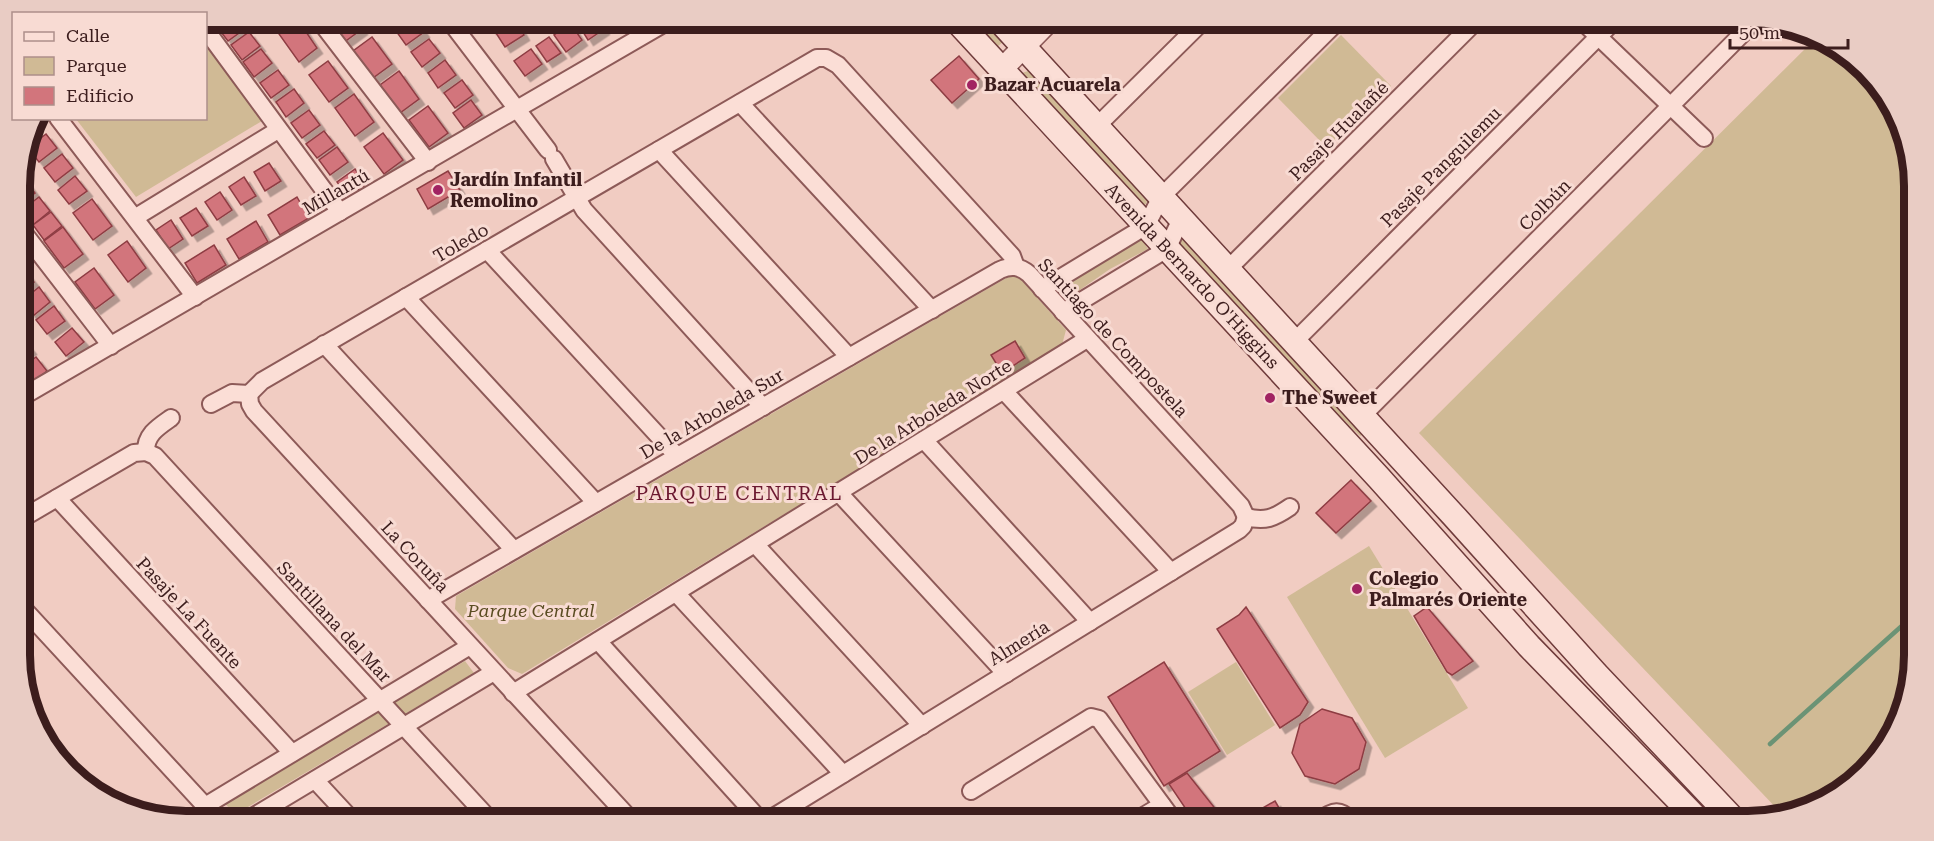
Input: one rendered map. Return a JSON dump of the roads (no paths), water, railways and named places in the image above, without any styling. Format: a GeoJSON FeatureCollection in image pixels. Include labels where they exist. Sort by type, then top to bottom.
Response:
{"type":"FeatureCollection","features":[{"type":"Feature","properties":{"kind":"main road","name":"Avenida Bernardo O'Higgins"},"geometry":{"type":"LineString","coordinates":[[965,30],[1337,433],[1529,646],[1689,811]]}},
{"type":"Feature","properties":{"kind":"main road","name":"Avenida Bernardo O'Higgins"},"geometry":{"type":"LineString","coordinates":[[1008,30],[1370,424],[1596,675],[1725,811]]}},
{"type":"Feature","properties":{"kind":"main road"},"geometry":{"type":"LineString","coordinates":[[1337,433],[1350,440],[1365,439],[1370,424]]}},
{"type":"Feature","properties":{"kind":"street"},"geometry":{"type":"LineString","coordinates":[[327,30],[428,162]]}},
{"type":"Feature","properties":{"kind":"street"},"geometry":{"type":"LineString","coordinates":[[457,30],[551,155],[589,217],[763,407]]}},
{"type":"Feature","properties":{"kind":"street","name":"Millantú"},"geometry":{"type":"LineString","coordinates":[[30,392],[653,30]]}},
{"type":"Feature","properties":{"kind":"street"},"geometry":{"type":"LineString","coordinates":[[1002,69],[1040,30]]}},
{"type":"Feature","properties":{"kind":"street"},"geometry":{"type":"LineString","coordinates":[[1097,126],[1194,30]]}},
{"type":"Feature","properties":{"kind":"street"},"geometry":{"type":"LineString","coordinates":[[1042,289],[1146,226],[1161,196],[1329,30]]}},
{"type":"Feature","properties":{"kind":"street","name":"Pasaje Hualañé"},"geometry":{"type":"LineString","coordinates":[[1228,269],[1467,30]]}},
{"type":"Feature","properties":{"kind":"street"},"geometry":{"type":"LineString","coordinates":[[1592,30],[1704,138]]}},
{"type":"Feature","properties":{"kind":"street","name":"Pasaje Panguilemu"},"geometry":{"type":"LineString","coordinates":[[1294,342],[1605,30]]}},
{"type":"Feature","properties":{"kind":"street","name":"Colbún"},"geometry":{"type":"LineString","coordinates":[[1370,424],[1671,106],[1746,30]]}},
{"type":"Feature","properties":{"kind":"street"},"geometry":{"type":"LineString","coordinates":[[207,31],[340,212]]}},
{"type":"Feature","properties":{"kind":"street","name":"Toledo"},"geometry":{"type":"LineString","coordinates":[[211,404],[232,393],[249,394],[262,381],[324,344],[813,60],[826,58]]}},
{"type":"Feature","properties":{"kind":"street","name":"Santiago de Compostela"},"geometry":{"type":"LineString","coordinates":[[826,58],[838,65],[1012,256],[1016,267],[1025,271],[1042,289],[1241,506],[1246,517]]}},
{"type":"Feature","properties":{"kind":"street"},"geometry":{"type":"LineString","coordinates":[[740,103],[932,310]]}},
{"type":"Feature","properties":{"kind":"street"},"geometry":{"type":"LineString","coordinates":[[60,120],[195,297]]}},
{"type":"Feature","properties":{"kind":"street"},"geometry":{"type":"LineString","coordinates":[[136,218],[278,130]]}},
{"type":"Feature","properties":{"kind":"street"},"geometry":{"type":"LineString","coordinates":[[659,150],[849,357]]}},
{"type":"Feature","properties":{"kind":"street"},"geometry":{"type":"LineString","coordinates":[[1066,352],[1069,319],[1167,249],[1181,219]]}},
{"type":"Feature","properties":{"kind":"street"},"geometry":{"type":"LineString","coordinates":[[30,241],[111,345]]}},
{"type":"Feature","properties":{"kind":"street"},"geometry":{"type":"LineString","coordinates":[[487,250],[677,456]]}},
{"type":"Feature","properties":{"kind":"street","name":"De la Arboleda Sur"},"geometry":{"type":"LineString","coordinates":[[428,600],[1000,270],[1016,267]]}},
{"type":"Feature","properties":{"kind":"street"},"geometry":{"type":"LineString","coordinates":[[406,297],[596,503]]}},
{"type":"Feature","properties":{"kind":"street","name":"De la Arboleda Norte"},"geometry":{"type":"LineString","coordinates":[[513,693],[1088,339]]}},
{"type":"Feature","properties":{"kind":"street"},"geometry":{"type":"LineString","coordinates":[[324,344],[514,550]]}},
{"type":"Feature","properties":{"kind":"street"},"geometry":{"type":"LineString","coordinates":[[1004,391],[1171,572]]}},
{"type":"Feature","properties":{"kind":"street","name":"La Coruña"},"geometry":{"type":"LineString","coordinates":[[249,394],[250,404],[255,411],[623,811]]}},
{"type":"Feature","properties":{"kind":"street"},"geometry":{"type":"LineString","coordinates":[[30,514],[129,456],[146,452],[145,446],[150,435],[171,418]]}},
{"type":"Feature","properties":{"kind":"street"},"geometry":{"type":"LineString","coordinates":[[924,440],[1090,622]]}},
{"type":"Feature","properties":{"kind":"street","name":"Santillana del Mar"},"geometry":{"type":"LineString","coordinates":[[146,452],[158,459],[482,811]]}},
{"type":"Feature","properties":{"kind":"street"},"geometry":{"type":"LineString","coordinates":[[838,492],[1006,674]]}},
{"type":"Feature","properties":{"kind":"street","name":"Pasaje La Fuente"},"geometry":{"type":"LineString","coordinates":[[57,498],[292,753]]}},
{"type":"Feature","properties":{"kind":"street"},"geometry":{"type":"LineString","coordinates":[[1246,517],[1264,520],[1275,517],[1290,507]]}},
{"type":"Feature","properties":{"kind":"street","name":"Almería"},"geometry":{"type":"LineString","coordinates":[[782,811],[1239,530],[1246,517]]}},
{"type":"Feature","properties":{"kind":"street"},"geometry":{"type":"LineString","coordinates":[[755,544],[922,726]]}},
{"type":"Feature","properties":{"kind":"street"},"geometry":{"type":"LineString","coordinates":[[676,593],[843,774]]}},
{"type":"Feature","properties":{"kind":"street"},"geometry":{"type":"LineString","coordinates":[[30,616],[209,811]]}},
{"type":"Feature","properties":{"kind":"street"},"geometry":{"type":"LineString","coordinates":[[598,641],[752,811]]}},
{"type":"Feature","properties":{"kind":"street"},"geometry":{"type":"LineString","coordinates":[[205,806],[470,646]]}},
{"type":"Feature","properties":{"kind":"street"},"geometry":{"type":"LineString","coordinates":[[264,811],[494,672]]}},
{"type":"Feature","properties":{"kind":"street"},"geometry":{"type":"LineString","coordinates":[[971,791],[1091,717],[1099,719],[1166,811]]}},
{"type":"Feature","properties":{"kind":"street"},"geometry":{"type":"LineString","coordinates":[[315,780],[344,811]]}},
{"type":"Feature","properties":{"kind":"street"},"geometry":{"type":"LineString","coordinates":[[1152,811],[1162,805]]}},
{"type":"Feature","properties":{"kind":"waterway"},"geometry":{"type":"LineString","coordinates":[[1770,744],[1904,624]]}},
{"type":"Feature","properties":{"kind":"place","name":"Bazar Acuarela"},"geometry":{"type":"Point","coordinates":[972,85]}},
{"type":"Feature","properties":{"kind":"place","name":"Jardín Infantil Remolino"},"geometry":{"type":"Point","coordinates":[438,190]}},
{"type":"Feature","properties":{"kind":"place","name":"The Sweet"},"geometry":{"type":"Point","coordinates":[1270,398]}},
{"type":"Feature","properties":{"kind":"place","name":"Colegio Palmarés Oriente"},"geometry":{"type":"Point","coordinates":[1357,589]}},
{"type":"Feature","properties":{"kind":"district","name":"PARQUE CENTRAL"},"geometry":{"type":"Point","coordinates":[739,493]}},
{"type":"Feature","properties":{"kind":"park label","name":"Parque Central"},"geometry":{"type":"Point","coordinates":[531,611]}}]}
